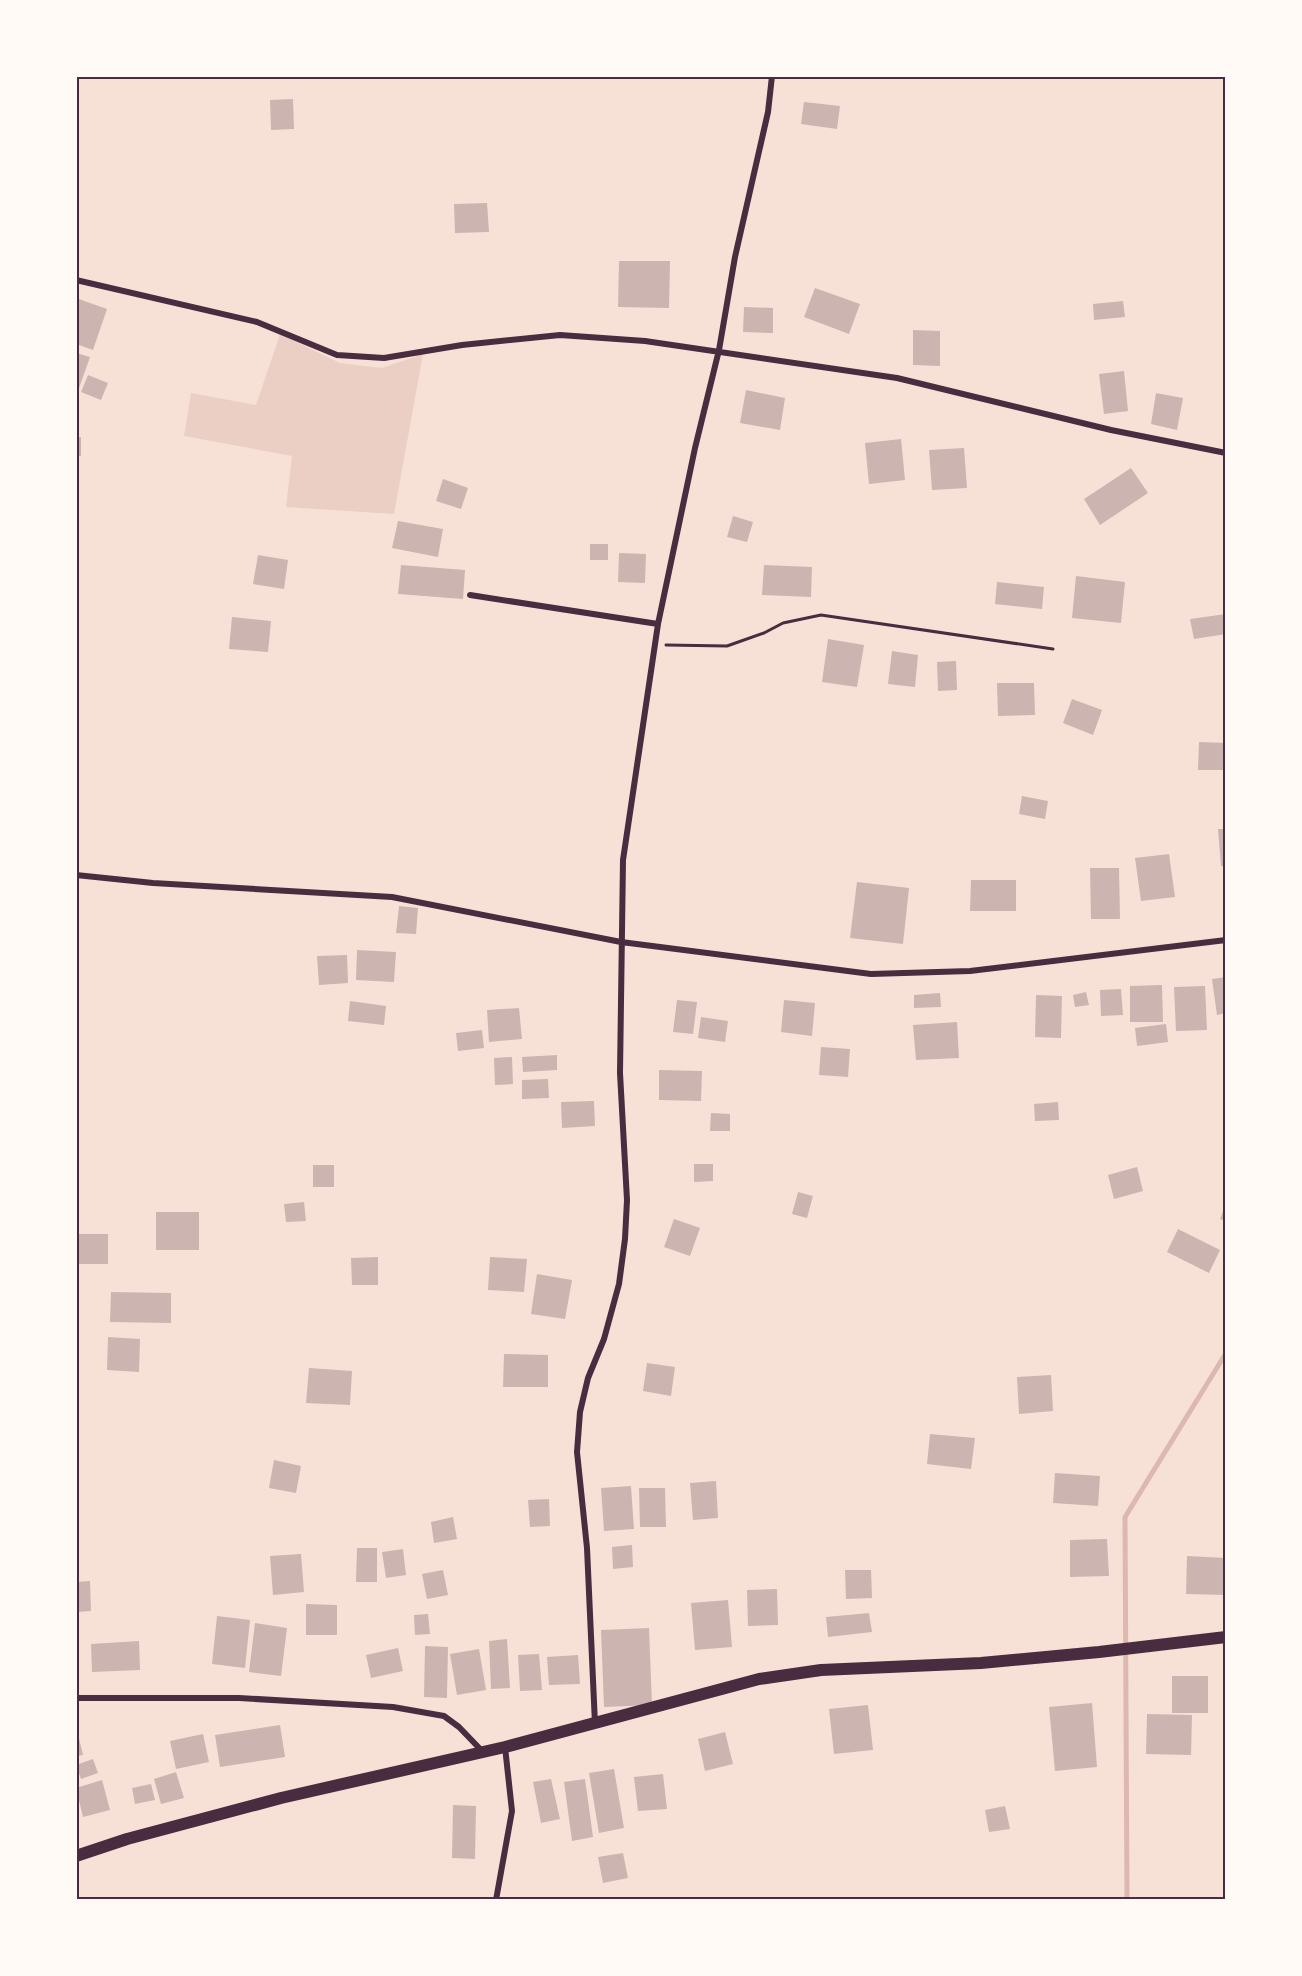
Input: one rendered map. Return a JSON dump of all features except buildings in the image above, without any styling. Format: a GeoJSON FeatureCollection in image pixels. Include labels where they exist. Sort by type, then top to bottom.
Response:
{"type":"FeatureCollection","features":[{"type":"Feature","properties":{"kind":"highway"},"geometry":{"type":"LineString","coordinates":[[76,1857],[126,1839],[281,1798],[505,1747],[759,1679],[821,1670],[981,1663],[1226,1637]]}},
{"type":"Feature","properties":{"kind":"street"},"geometry":{"type":"LineString","coordinates":[[595,1724],[586,1548],[577,1452],[583,1400],[619,1284],[625,1239],[627,1200],[620,1073],[623,860],[658,624],[695,448],[719,350],[735,256],[768,112],[772,76]]}},
{"type":"Feature","properties":{"kind":"street"},"geometry":{"type":"LineString","coordinates":[[76,280],[257,322],[337,355],[384,358],[462,345],[560,335],[645,341],[719,350],[897,378],[1111,430],[1226,453]]}},
{"type":"Feature","properties":{"kind":"street"},"geometry":{"type":"LineString","coordinates":[[470,595],[658,624]]}},
{"type":"Feature","properties":{"kind":"street"},"geometry":{"type":"LineString","coordinates":[[76,875],[153,883],[399,898],[621,942],[871,974],[909,975],[970,971],[1226,940]]}},
{"type":"Feature","properties":{"kind":"street"},"geometry":{"type":"LineString","coordinates":[[76,1698],[239,1698],[393,1707],[444,1716],[459,1727],[483,1752]]}},
{"type":"Feature","properties":{"kind":"street"},"geometry":{"type":"LineString","coordinates":[[496,1899],[512,1810],[505,1747]]}},
{"type":"Feature","properties":{"kind":"path"},"geometry":{"type":"LineString","coordinates":[[655,644],[727,646],[764,633],[783,623],[821,615],[1053,649]]}},
{"type":"Feature","properties":{"kind":"shaded area"},"geometry":{"type":"Polygon","coordinates":[[[280,334],[340,363],[382,368],[423,354],[394,514],[286,507],[292,456],[184,436],[191,393],[256,405],[280,334]]]}},
{"type":"Feature","properties":{"kind":"waterway"},"geometry":{"type":"LineString","coordinates":[[1127,1900],[1125,1517],[1226,1353]]}}]}
